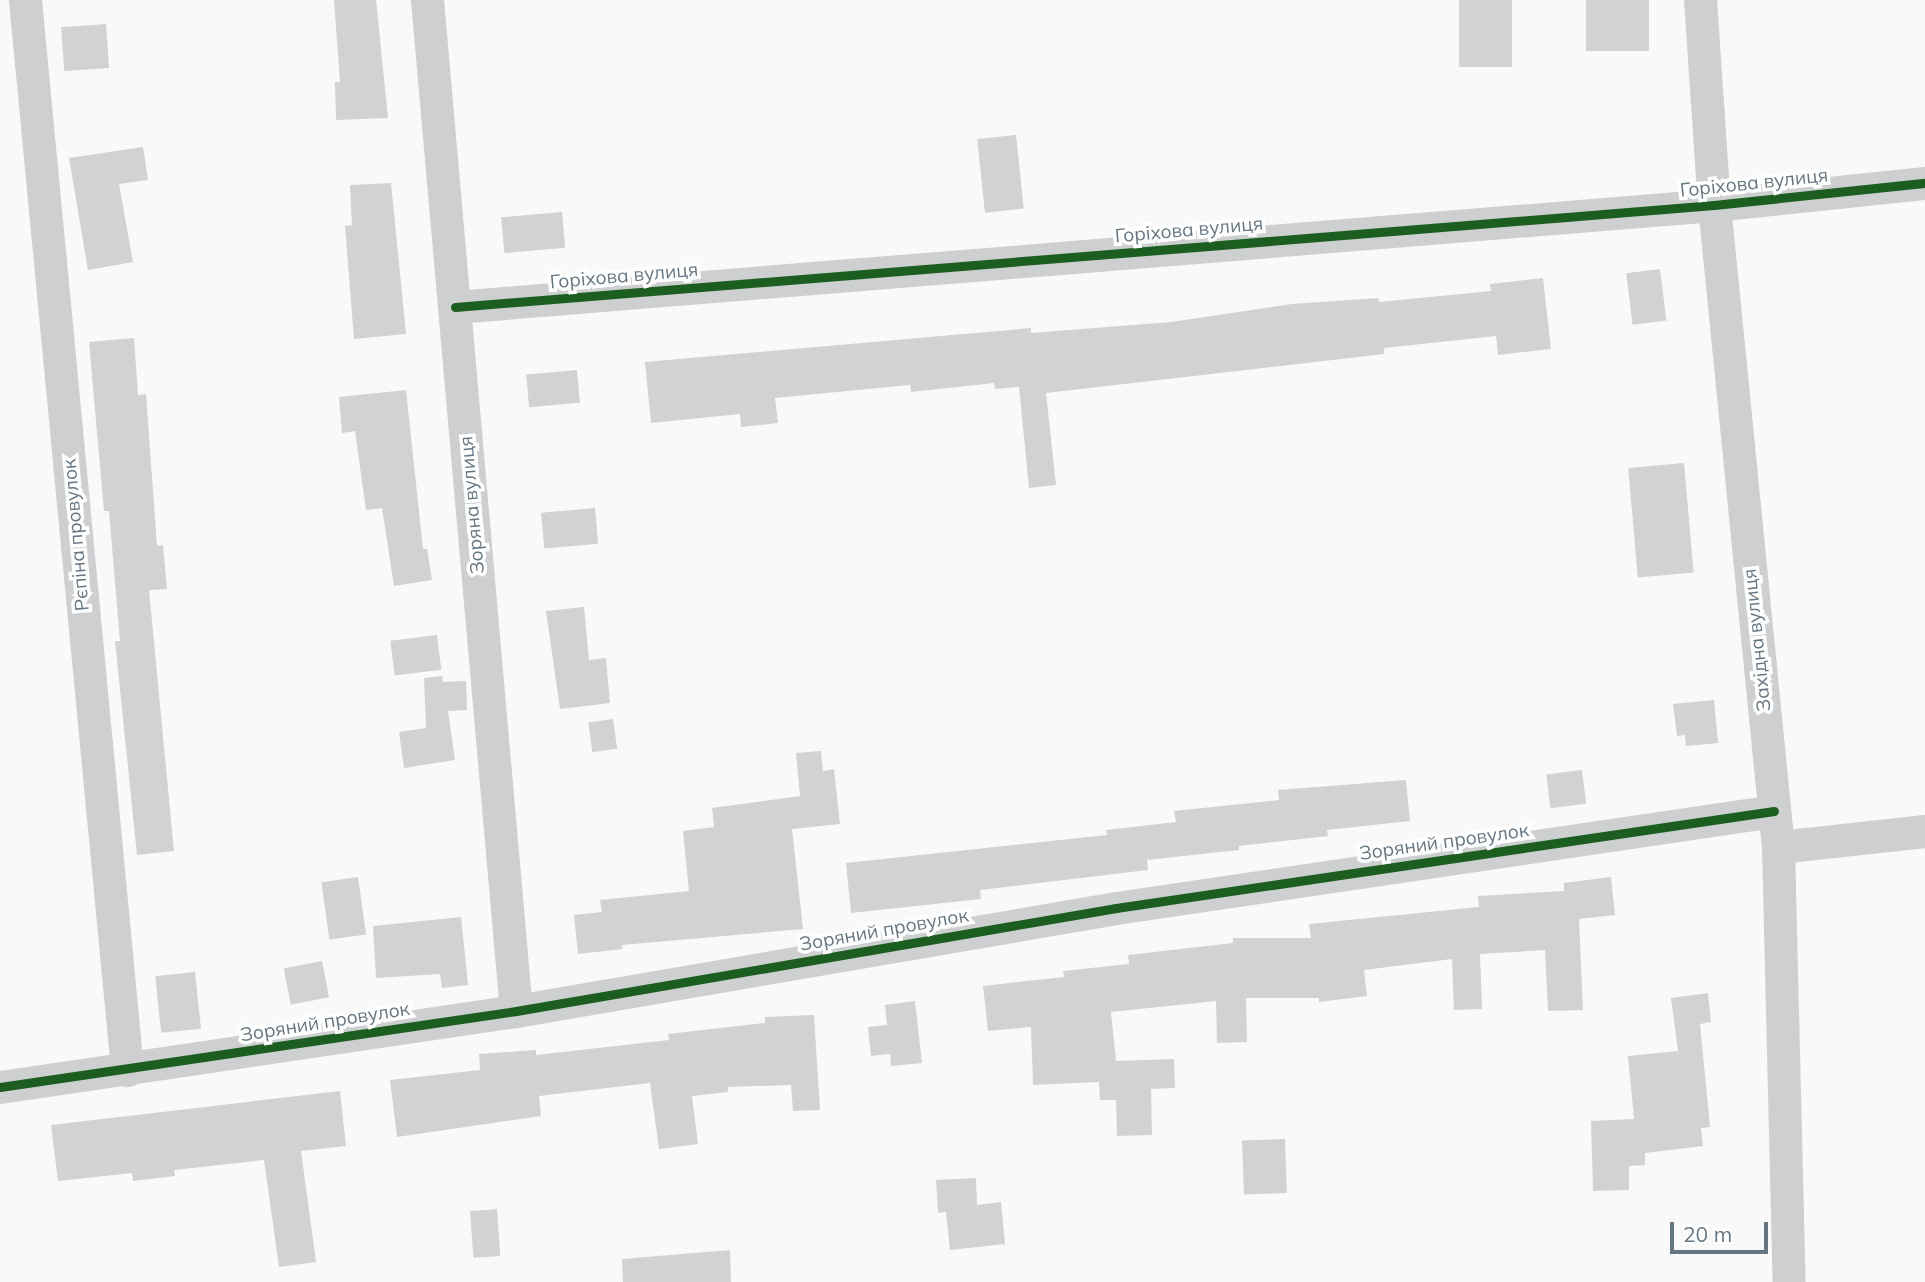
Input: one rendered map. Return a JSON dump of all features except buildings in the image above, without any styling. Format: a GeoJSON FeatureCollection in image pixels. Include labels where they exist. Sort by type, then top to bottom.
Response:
{"type":"FeatureCollection","features":[{"type":"Feature","properties":{"kind":"street","name":"Рєпіна провулок"},"geometry":{"type":"LineString","coordinates":[[25,0],[127,1070]]}},
{"type":"Feature","properties":{"kind":"street","name":"Зоряна вулиця"},"geometry":{"type":"LineString","coordinates":[[427,0],[516,1011]]}},
{"type":"Feature","properties":{"kind":"street","name":"Західна вулиця"},"geometry":{"type":"LineString","coordinates":[[1700,0],[1714,205],[1778,847],[1789,1282]]}},
{"type":"Feature","properties":{"kind":"street","name":"Горіхова вулиця"},"geometry":{"type":"LineString","coordinates":[[455,307],[1714,205],[1925,183]]}},
{"type":"Feature","properties":{"kind":"street","name":"Зоряний провулок"},"geometry":{"type":"LineString","coordinates":[[0,1087],[516,1011],[1116,908],[1774,811]]}},
{"type":"Feature","properties":{"kind":"street"},"geometry":{"type":"LineString","coordinates":[[1778,847],[1925,831]]}},
{"type":"Feature","properties":{"kind":"cycle path"},"geometry":{"type":"LineString","coordinates":[[455,307],[1714,205],[1925,183]]}},
{"type":"Feature","properties":{"kind":"cycle path"},"geometry":{"type":"LineString","coordinates":[[0,1087],[516,1011],[1116,908],[1774,811]]}}]}
